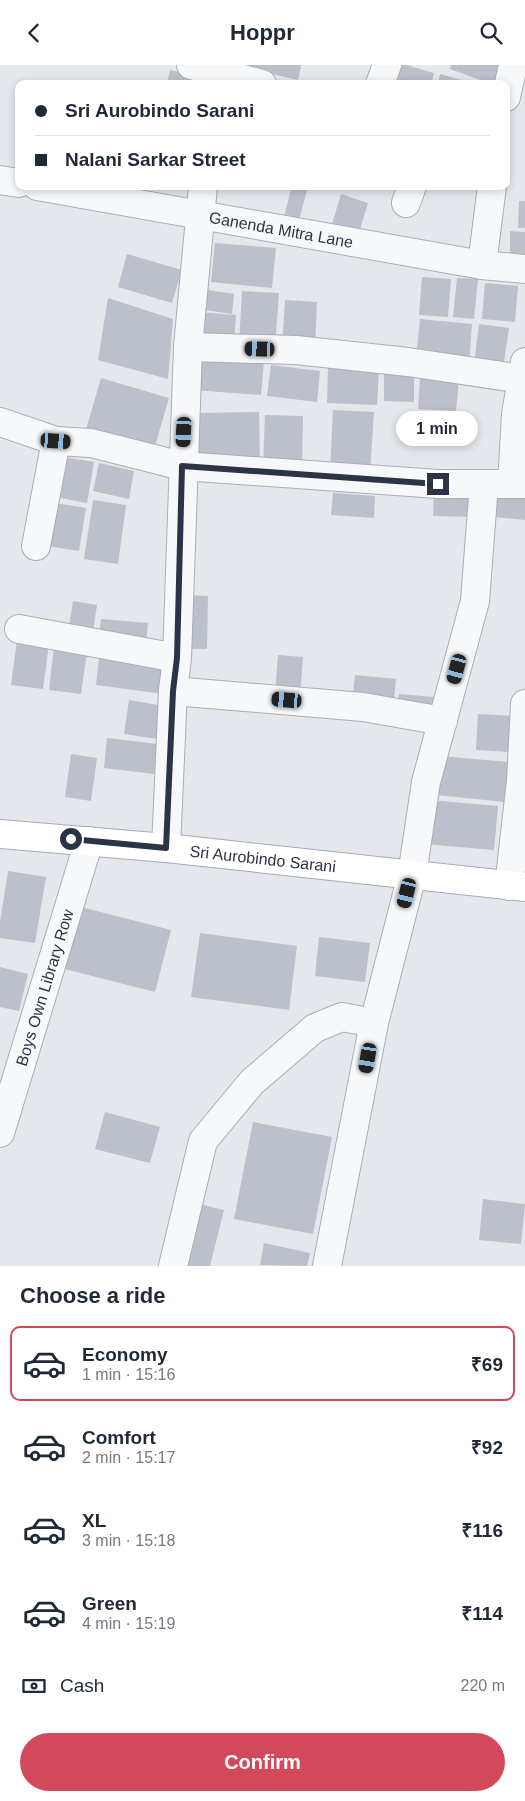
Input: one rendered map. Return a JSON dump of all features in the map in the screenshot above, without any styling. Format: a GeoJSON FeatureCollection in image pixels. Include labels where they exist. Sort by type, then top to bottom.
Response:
{"type":"FeatureCollection","features":[{"type":"Feature","properties":{"kind":"main road","name":"Sri Aurobindo Sarani"},"geometry":{"type":"LineString","coordinates":[[0,834],[166,848],[517,887]]}},
{"type":"Feature","properties":{"kind":"street"},"geometry":{"type":"LineString","coordinates":[[192,65],[245,80]]}},
{"type":"Feature","properties":{"kind":"street"},"geometry":{"type":"LineString","coordinates":[[381,80],[387,65]]}},
{"type":"Feature","properties":{"kind":"street"},"geometry":{"type":"LineString","coordinates":[[509,80],[512,65]]}},
{"type":"Feature","properties":{"kind":"street"},"geometry":{"type":"LineString","coordinates":[[0,180],[15,182]]}},
{"type":"Feature","properties":{"kind":"street","name":"Ganenda Mitra Lane"},"geometry":{"type":"LineString","coordinates":[[59,190],[482,265],[525,269]]}},
{"type":"Feature","properties":{"kind":"street"},"geometry":{"type":"LineString","coordinates":[[166,848],[173,691],[177,658],[182,466],[188,347],[202,190]]}},
{"type":"Feature","properties":{"kind":"street"},"geometry":{"type":"LineString","coordinates":[[482,265],[491,190]]}},
{"type":"Feature","properties":{"kind":"street"},"geometry":{"type":"LineString","coordinates":[[0,422],[56,441],[91,443],[182,466],[438,484],[519,484],[516,414],[523,370],[408,362],[296,350],[188,347]]}},
{"type":"Feature","properties":{"kind":"street"},"geometry":{"type":"LineString","coordinates":[[36,545],[56,441]]}},
{"type":"Feature","properties":{"kind":"street"},"geometry":{"type":"LineString","coordinates":[[328,1266],[374,1023],[412,875],[426,782],[475,601],[484,484]]}},
{"type":"Feature","properties":{"kind":"street"},"geometry":{"type":"LineString","coordinates":[[20,629],[177,658]]}},
{"type":"Feature","properties":{"kind":"street"},"geometry":{"type":"LineString","coordinates":[[173,691],[363,707],[443,721]]}},
{"type":"Feature","properties":{"kind":"street"},"geometry":{"type":"LineString","coordinates":[[517,887],[520,781],[525,705]]}},
{"type":"Feature","properties":{"kind":"street","name":"Boys Own Library Row"},"geometry":{"type":"LineString","coordinates":[[0,1133],[89,841]]}},
{"type":"Feature","properties":{"kind":"street"},"geometry":{"type":"LineString","coordinates":[[172,1266],[203,1141],[246,1089],[315,1028],[342,1017],[374,1023]]}},
{"type":"Feature","properties":{"kind":"building"},"geometry":{"type":"Polygon","coordinates":[[[233,65],[301,65],[298,80],[233,65]]]}},
{"type":"Feature","properties":{"kind":"building"},"geometry":{"type":"Polygon","coordinates":[[[397,65],[406,65],[434,73],[432,80],[392,80],[397,65]]]}},
{"type":"Feature","properties":{"kind":"building"},"geometry":{"type":"Polygon","coordinates":[[[451,65],[503,65],[498,80],[480,80],[450,69],[451,65]]]}},
{"type":"Feature","properties":{"kind":"building"},"geometry":{"type":"Polygon","coordinates":[[[170,70],[195,76],[194,80],[168,80],[170,70]]]}},
{"type":"Feature","properties":{"kind":"building"},"geometry":{"type":"Polygon","coordinates":[[[440,74],[461,80],[439,80],[440,74]]]}},
{"type":"Feature","properties":{"kind":"building"},"geometry":{"type":"Polygon","coordinates":[[[291,190],[307,190],[297,228],[282,224],[291,190]]]}},
{"type":"Feature","properties":{"kind":"building"},"geometry":{"type":"Polygon","coordinates":[[[341,194],[368,203],[357,239],[330,231],[341,194]]]}},
{"type":"Feature","properties":{"kind":"building"},"geometry":{"type":"Polygon","coordinates":[[[519,201],[525,201],[525,228],[518,228],[519,201]]]}},
{"type":"Feature","properties":{"kind":"building"},"geometry":{"type":"Polygon","coordinates":[[[510,231],[525,232],[525,260],[510,259],[510,231]]]}},
{"type":"Feature","properties":{"kind":"building"},"geometry":{"type":"Polygon","coordinates":[[[215,243],[276,248],[272,288],[211,282],[215,243]]]}},
{"type":"Feature","properties":{"kind":"building"},"geometry":{"type":"Polygon","coordinates":[[[127,254],[182,270],[172,303],[118,287],[127,254]]]}},
{"type":"Feature","properties":{"kind":"building"},"geometry":{"type":"Polygon","coordinates":[[[422,277],[451,279],[448,317],[419,315],[422,277]]]}},
{"type":"Feature","properties":{"kind":"building"},"geometry":{"type":"Polygon","coordinates":[[[457,278],[478,279],[474,319],[453,317],[457,278]]]}},
{"type":"Feature","properties":{"kind":"building"},"geometry":{"type":"Polygon","coordinates":[[[485,283],[518,286],[515,322],[482,319],[485,283]]]}},
{"type":"Feature","properties":{"kind":"building"},"geometry":{"type":"Polygon","coordinates":[[[201,289],[234,294],[232,314],[198,309],[201,289]]]}},
{"type":"Feature","properties":{"kind":"building"},"geometry":{"type":"Polygon","coordinates":[[[242,291],[279,293],[275,347],[239,344],[242,291]]]}},
{"type":"Feature","properties":{"kind":"building"},"geometry":{"type":"Polygon","coordinates":[[[108,298],[173,319],[168,379],[98,360],[108,298]]]}},
{"type":"Feature","properties":{"kind":"building"},"geometry":{"type":"Polygon","coordinates":[[[285,300],[317,302],[315,348],[282,347],[285,300]]]}},
{"type":"Feature","properties":{"kind":"building"},"geometry":{"type":"Polygon","coordinates":[[[198,312],[236,315],[234,342],[196,340],[198,312]]]}},
{"type":"Feature","properties":{"kind":"building"},"geometry":{"type":"Polygon","coordinates":[[[420,319],[472,324],[469,364],[416,359],[420,319]]]}},
{"type":"Feature","properties":{"kind":"building"},"geometry":{"type":"Polygon","coordinates":[[[479,324],[509,328],[503,368],[474,364],[479,324]]]}},
{"type":"Feature","properties":{"kind":"building"},"geometry":{"type":"Polygon","coordinates":[[[196,355],[264,360],[261,395],[193,390],[196,355]]]}},
{"type":"Feature","properties":{"kind":"building"},"geometry":{"type":"Polygon","coordinates":[[[271,365],[320,371],[317,402],[267,396],[271,365]]]}},
{"type":"Feature","properties":{"kind":"building"},"geometry":{"type":"Polygon","coordinates":[[[328,368],[379,370],[377,405],[327,403],[328,368]]]}},
{"type":"Feature","properties":{"kind":"building"},"geometry":{"type":"Polygon","coordinates":[[[384,371],[414,372],[414,402],[384,401],[384,371]]]}},
{"type":"Feature","properties":{"kind":"building"},"geometry":{"type":"Polygon","coordinates":[[[420,377],[459,380],[456,411],[418,409],[420,377]]]}},
{"type":"Feature","properties":{"kind":"building"},"geometry":{"type":"Polygon","coordinates":[[[101,378],[169,398],[153,453],[85,433],[101,378]]]}},
{"type":"Feature","properties":{"kind":"building"},"geometry":{"type":"Polygon","coordinates":[[[333,410],[374,412],[370,472],[330,470],[333,410]]]}},
{"type":"Feature","properties":{"kind":"building"},"geometry":{"type":"Polygon","coordinates":[[[259,412],[260,464],[194,465],[193,413],[259,412]]]}},
{"type":"Feature","properties":{"kind":"building"},"geometry":{"type":"Polygon","coordinates":[[[265,415],[303,416],[302,469],[263,467],[265,415]]]}},
{"type":"Feature","properties":{"kind":"building"},"geometry":{"type":"Polygon","coordinates":[[[57,456],[94,462],[87,503],[50,496],[57,456]]]}},
{"type":"Feature","properties":{"kind":"building"},"geometry":{"type":"Polygon","coordinates":[[[99,463],[134,471],[129,499],[93,491],[99,463]]]}},
{"type":"Feature","properties":{"kind":"building"},"geometry":{"type":"Polygon","coordinates":[[[434,489],[477,490],[476,517],[433,516],[434,489]]]}},
{"type":"Feature","properties":{"kind":"building"},"geometry":{"type":"Polygon","coordinates":[[[488,492],[525,495],[525,520],[486,516],[488,492]]]}},
{"type":"Feature","properties":{"kind":"building"},"geometry":{"type":"Polygon","coordinates":[[[333,493],[375,496],[374,518],[331,515],[333,493]]]}},
{"type":"Feature","properties":{"kind":"building"},"geometry":{"type":"Polygon","coordinates":[[[93,500],[126,505],[118,564],[84,559],[93,500]]]}},
{"type":"Feature","properties":{"kind":"building"},"geometry":{"type":"Polygon","coordinates":[[[48,502],[86,508],[79,551],[41,545],[48,502]]]}},
{"type":"Feature","properties":{"kind":"building"},"geometry":{"type":"Polygon","coordinates":[[[187,595],[208,596],[207,649],[186,649],[187,595]]]}},
{"type":"Feature","properties":{"kind":"building"},"geometry":{"type":"Polygon","coordinates":[[[73,601],[97,605],[92,638],[68,634],[73,601]]]}},
{"type":"Feature","properties":{"kind":"building"},"geometry":{"type":"Polygon","coordinates":[[[101,619],[148,623],[146,643],[99,638],[101,619]]]}},
{"type":"Feature","properties":{"kind":"building"},"geometry":{"type":"Polygon","coordinates":[[[17,640],[49,644],[43,689],[11,685],[17,640]]]}},
{"type":"Feature","properties":{"kind":"building"},"geometry":{"type":"Polygon","coordinates":[[[54,647],[87,652],[81,694],[49,690],[54,647]]]}},
{"type":"Feature","properties":{"kind":"building"},"geometry":{"type":"Polygon","coordinates":[[[100,650],[169,659],[164,694],[96,685],[100,650]]]}},
{"type":"Feature","properties":{"kind":"building"},"geometry":{"type":"Polygon","coordinates":[[[278,655],[303,657],[300,696],[275,694],[278,655]]]}},
{"type":"Feature","properties":{"kind":"building"},"geometry":{"type":"Polygon","coordinates":[[[355,675],[396,679],[393,708],[352,704],[355,675]]]}},
{"type":"Feature","properties":{"kind":"building"},"geometry":{"type":"Polygon","coordinates":[[[399,694],[435,697],[434,714],[397,712],[399,694]]]}},
{"type":"Feature","properties":{"kind":"building"},"geometry":{"type":"Polygon","coordinates":[[[129,700],[169,707],[164,740],[124,734],[129,700]]]}},
{"type":"Feature","properties":{"kind":"building"},"geometry":{"type":"Polygon","coordinates":[[[478,714],[513,716],[511,752],[476,750],[478,714]]]}},
{"type":"Feature","properties":{"kind":"building"},"geometry":{"type":"Polygon","coordinates":[[[107,738],[158,744],[154,774],[104,768],[107,738]]]}},
{"type":"Feature","properties":{"kind":"building"},"geometry":{"type":"Polygon","coordinates":[[[71,754],[97,758],[91,801],[65,797],[71,754]]]}},
{"type":"Feature","properties":{"kind":"building"},"geometry":{"type":"Polygon","coordinates":[[[440,756],[509,762],[505,802],[436,795],[440,756]]]}},
{"type":"Feature","properties":{"kind":"building"},"geometry":{"type":"Polygon","coordinates":[[[429,800],[498,806],[494,850],[424,844],[429,800]]]}},
{"type":"Feature","properties":{"kind":"building"},"geometry":{"type":"Polygon","coordinates":[[[8,871],[46,877],[35,943],[0,938],[0,922],[8,871]]]}},
{"type":"Feature","properties":{"kind":"building"},"geometry":{"type":"Polygon","coordinates":[[[73,905],[171,930],[155,992],[57,967],[73,905]]]}},
{"type":"Feature","properties":{"kind":"building"},"geometry":{"type":"Polygon","coordinates":[[[200,933],[297,946],[289,1010],[191,997],[200,933]]]}},
{"type":"Feature","properties":{"kind":"building"},"geometry":{"type":"Polygon","coordinates":[[[319,937],[370,943],[365,982],[315,976],[319,937]]]}},
{"type":"Feature","properties":{"kind":"building"},"geometry":{"type":"Polygon","coordinates":[[[0,967],[28,974],[19,1011],[0,1007],[0,967]]]}},
{"type":"Feature","properties":{"kind":"building"},"geometry":{"type":"Polygon","coordinates":[[[105,1112],[160,1127],[150,1163],[95,1149],[105,1112]]]}},
{"type":"Feature","properties":{"kind":"building"},"geometry":{"type":"Polygon","coordinates":[[[253,1122],[332,1137],[313,1234],[234,1219],[253,1122]]]}},
{"type":"Feature","properties":{"kind":"building"},"geometry":{"type":"Polygon","coordinates":[[[483,1199],[525,1204],[521,1244],[479,1240],[483,1199]]]}},
{"type":"Feature","properties":{"kind":"building"},"geometry":{"type":"Polygon","coordinates":[[[195,1203],[224,1210],[210,1266],[180,1266],[195,1203]]]}},
{"type":"Feature","properties":{"kind":"building"},"geometry":{"type":"Polygon","coordinates":[[[264,1243],[310,1253],[307,1266],[260,1265],[264,1243]]]}},
{"type":"Feature","properties":{"kind":"route"},"geometry":{"type":"LineString","coordinates":[[71,839],[166,848],[173,691],[177,658],[182,466],[438,484]]}}]}
